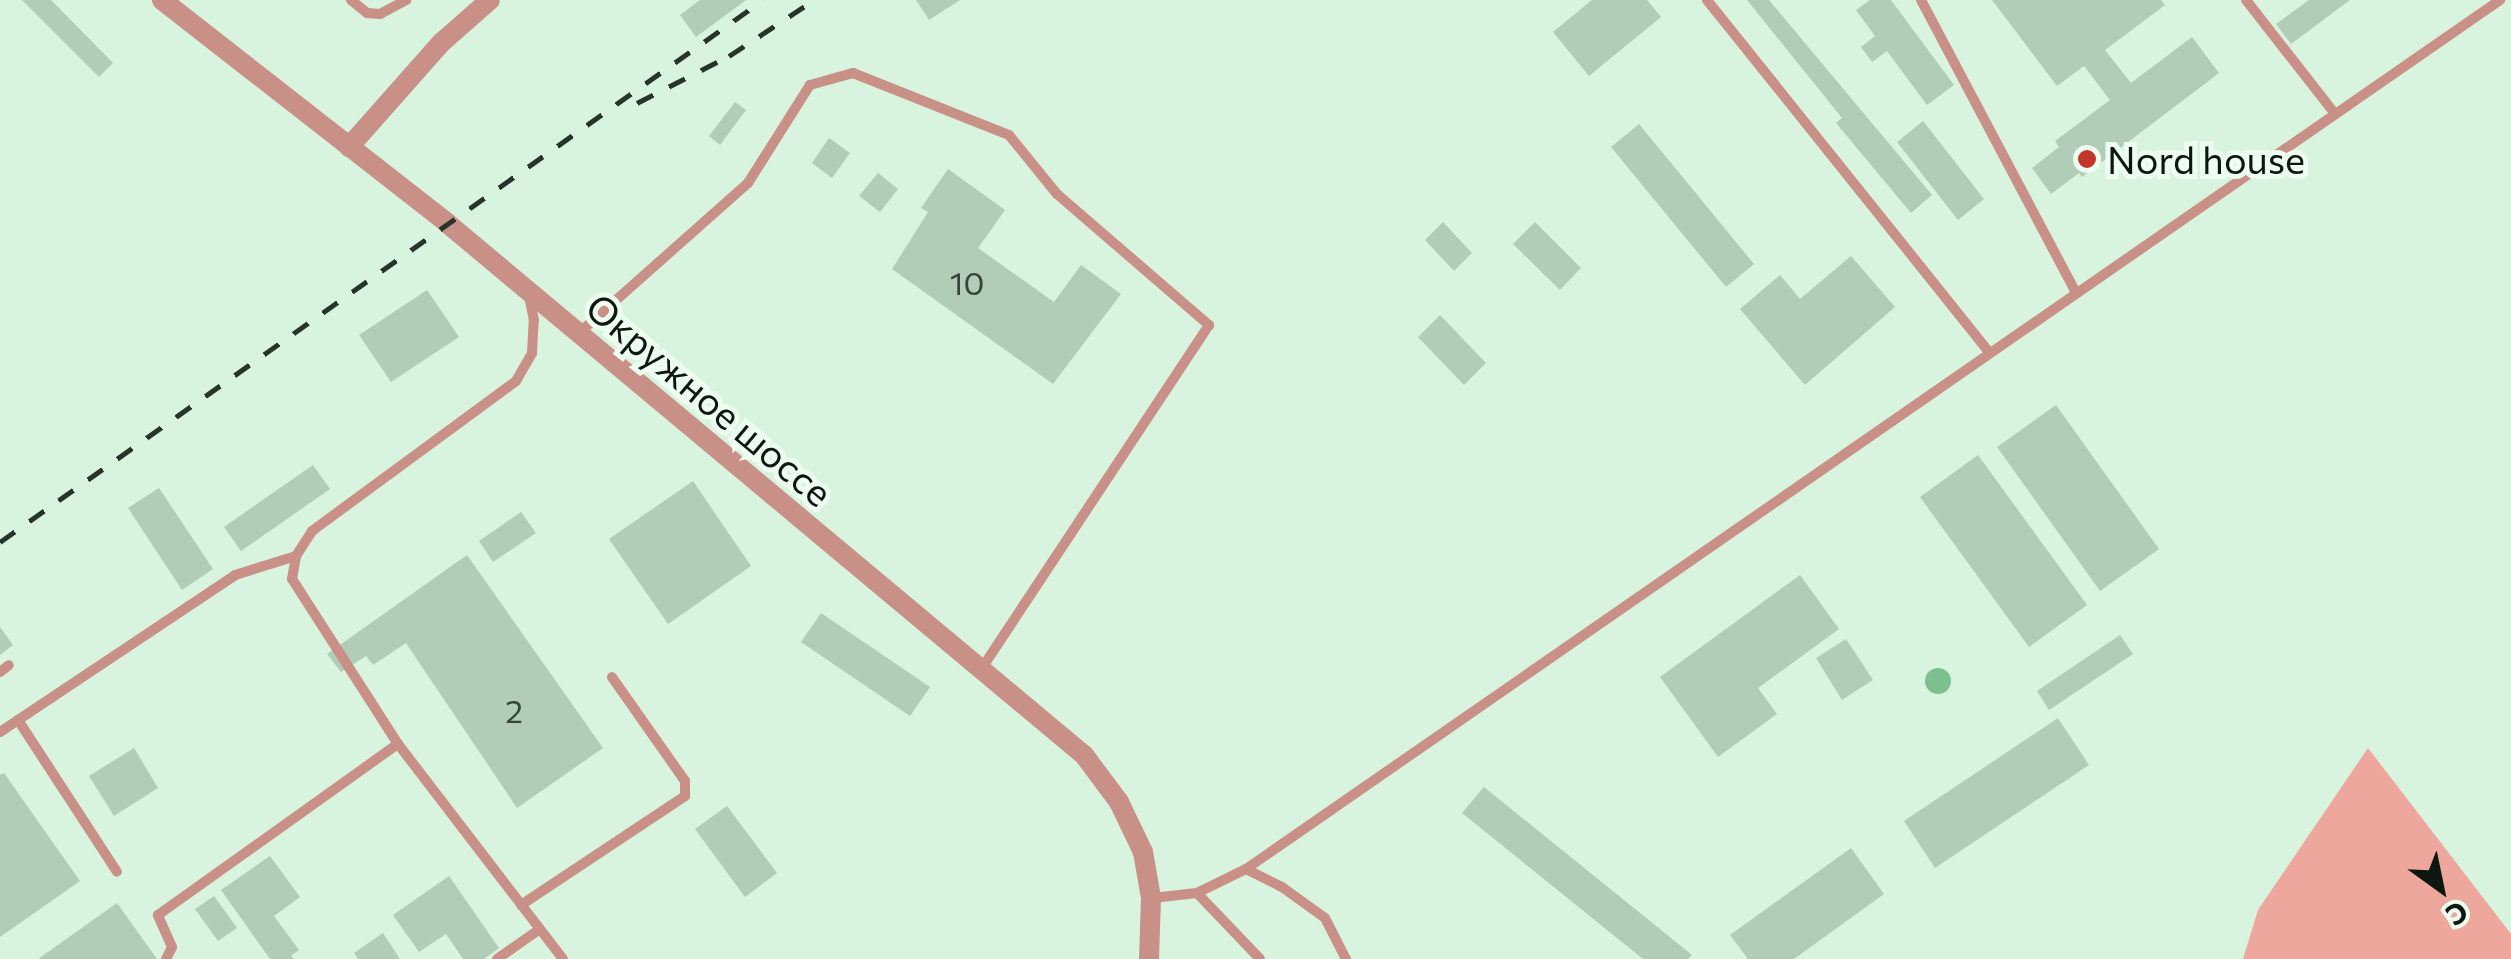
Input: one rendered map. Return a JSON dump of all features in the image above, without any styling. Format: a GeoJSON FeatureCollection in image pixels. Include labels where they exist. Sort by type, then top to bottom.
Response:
{"type":"FeatureCollection","features":[{"type":"Feature","properties":{"kind":"street","name":"Окружное шоссе"},"geometry":{"type":"LineString","coordinates":[[162,0],[447,223],[528,295],[1084,755],[1119,802],[1143,852],[1151,898],[1149,959]]}},
{"type":"Feature","properties":{"kind":"street"},"geometry":{"type":"LineString","coordinates":[[348,147],[441,43],[490,0]]}},
{"type":"Feature","properties":{"kind":"lane"},"geometry":{"type":"LineString","coordinates":[[351,0],[367,13],[380,14],[406,0]]}},
{"type":"Feature","properties":{"kind":"lane"},"geometry":{"type":"LineString","coordinates":[[1707,0],[1990,353]]}},
{"type":"Feature","properties":{"kind":"lane"},"geometry":{"type":"LineString","coordinates":[[1921,0],[2076,294]]}},
{"type":"Feature","properties":{"kind":"lane"},"geometry":{"type":"LineString","coordinates":[[2246,0],[2335,114]]}},
{"type":"Feature","properties":{"kind":"lane"},"geometry":{"type":"LineString","coordinates":[[1151,898],[1197,892],[1246,869],[2500,0]]}},
{"type":"Feature","properties":{"kind":"lane"},"geometry":{"type":"LineString","coordinates":[[576,334],[748,183],[810,85],[854,73],[1009,135],[1057,194],[1209,325],[981,669]]}},
{"type":"Feature","properties":{"kind":"lane"},"geometry":{"type":"LineString","coordinates":[[528,295],[534,320],[532,352],[516,380],[312,531],[296,556],[292,579],[398,744],[563,959]]}},
{"type":"Feature","properties":{"kind":"lane"},"geometry":{"type":"LineString","coordinates":[[0,732],[235,576],[296,556]]}},
{"type":"Feature","properties":{"kind":"lane"},"geometry":{"type":"LineString","coordinates":[[521,904],[685,796],[686,782],[612,678]]}},
{"type":"Feature","properties":{"kind":"lane"},"geometry":{"type":"LineString","coordinates":[[18,720],[118,872]]}},
{"type":"Feature","properties":{"kind":"lane"},"geometry":{"type":"LineString","coordinates":[[166,959],[172,947],[158,916],[398,744]]}},
{"type":"Feature","properties":{"kind":"lane"},"geometry":{"type":"LineString","coordinates":[[1246,869],[1282,887],[1324,918],[1346,959]]}},
{"type":"Feature","properties":{"kind":"lane"},"geometry":{"type":"LineString","coordinates":[[1197,892],[1260,959]]}},
{"type":"Feature","properties":{"kind":"lane"},"geometry":{"type":"LineString","coordinates":[[498,959],[540,929]]}},
{"type":"Feature","properties":{"kind":"shaded area"},"geometry":{"type":"Polygon","coordinates":[[[1938,668],[1947,672],[1951,681],[1947,690],[1938,694],[1929,690],[1925,681],[1929,672],[1938,668]]]}},
{"type":"Feature","properties":{"kind":"shaded area"},"geometry":{"type":"Polygon","coordinates":[[[2368,748],[2511,934],[2511,959],[2243,959],[2258,910],[2368,748]]]}},
{"type":"Feature","properties":{"kind":"building"},"geometry":{"type":"Polygon","coordinates":[[[22,0],[51,0],[113,63],[99,77],[22,0]]]}},
{"type":"Feature","properties":{"kind":"building"},"geometry":{"type":"Polygon","coordinates":[[[700,0],[746,0],[696,37],[680,15],[700,0]]]}},
{"type":"Feature","properties":{"kind":"building"},"geometry":{"type":"Polygon","coordinates":[[[916,0],[960,0],[929,20],[916,0]]]}},
{"type":"Feature","properties":{"kind":"building"},"geometry":{"type":"Polygon","coordinates":[[[1592,0],[1647,0],[1661,17],[1589,76],[1553,32],[1592,0]]]}},
{"type":"Feature","properties":{"kind":"building"},"geometry":{"type":"Polygon","coordinates":[[[1747,0],[1769,0],[1932,195],[1911,213],[1836,123],[1842,118],[1747,0]]]}},
{"type":"Feature","properties":{"kind":"building"},"geometry":{"type":"Polygon","coordinates":[[[1870,0],[1891,0],[1954,85],[1927,105],[1887,51],[1872,62],[1861,47],[1875,36],[1856,10],[1870,0]]]}},
{"type":"Feature","properties":{"kind":"building"},"geometry":{"type":"Polygon","coordinates":[[[1992,0],[2161,0],[2165,5],[2105,50],[2131,83],[2192,37],[2219,73],[2082,177],[2079,173],[2051,194],[2032,168],[2059,147],[2055,141],[2110,100],[2084,66],[2057,86],[1992,0]]]}},
{"type":"Feature","properties":{"kind":"building"},"geometry":{"type":"Polygon","coordinates":[[[2309,0],[2350,0],[2291,44],[2276,24],[2309,0]]]}},
{"type":"Feature","properties":{"kind":"building"},"geometry":{"type":"Polygon","coordinates":[[[735,102],[746,110],[720,145],[709,136],[735,102]]]}},
{"type":"Feature","properties":{"kind":"building"},"geometry":{"type":"Polygon","coordinates":[[[1923,121],[1984,199],[1958,220],[1897,142],[1923,121]]]}},
{"type":"Feature","properties":{"kind":"building"},"geometry":{"type":"Polygon","coordinates":[[[1639,124],[1754,264],[1726,287],[1611,147],[1639,124]]]}},
{"type":"Feature","properties":{"kind":"building"},"geometry":{"type":"Polygon","coordinates":[[[829,138],[850,153],[832,178],[812,163],[829,138]]]}},
{"type":"Feature","properties":{"kind":"building"},"geometry":{"type":"Polygon","coordinates":[[[948,169],[1005,210],[978,248],[1054,302],[1081,265],[1121,294],[1053,384],[892,269],[928,212],[921,208],[948,169]]]}},
{"type":"Feature","properties":{"kind":"building"},"geometry":{"type":"Polygon","coordinates":[[[878,173],[898,189],[880,212],[859,196],[878,173]]]}},
{"type":"Feature","properties":{"kind":"building"},"geometry":{"type":"Polygon","coordinates":[[[1443,222],[1472,253],[1454,271],[1425,240],[1443,222]]]}},
{"type":"Feature","properties":{"kind":"building"},"geometry":{"type":"Polygon","coordinates":[[[1535,222],[1581,268],[1560,290],[1513,244],[1535,222]]]}},
{"type":"Feature","properties":{"kind":"building"},"geometry":{"type":"Polygon","coordinates":[[[1851,256],[1895,307],[1805,385],[1740,309],[1780,275],[1800,299],[1851,256]]]}},
{"type":"Feature","properties":{"kind":"building"},"geometry":{"type":"Polygon","coordinates":[[[427,290],[459,337],[391,382],[359,335],[427,290]]]}},
{"type":"Feature","properties":{"kind":"building"},"geometry":{"type":"Polygon","coordinates":[[[1440,315],[1486,363],[1464,385],[1418,337],[1440,315]]]}},
{"type":"Feature","properties":{"kind":"building"},"geometry":{"type":"Polygon","coordinates":[[[2056,405],[2159,549],[2100,591],[1997,447],[2056,405]]]}},
{"type":"Feature","properties":{"kind":"building"},"geometry":{"type":"Polygon","coordinates":[[[1978,455],[2087,605],[2029,647],[1920,497],[1978,455]]]}},
{"type":"Feature","properties":{"kind":"building"},"geometry":{"type":"Polygon","coordinates":[[[313,465],[330,489],[241,551],[224,527],[313,465]]]}},
{"type":"Feature","properties":{"kind":"building"},"geometry":{"type":"Polygon","coordinates":[[[693,481],[751,566],[668,624],[609,539],[693,481]]]}},
{"type":"Feature","properties":{"kind":"building"},"geometry":{"type":"Polygon","coordinates":[[[159,488],[213,569],[182,590],[128,508],[159,488]]]}},
{"type":"Feature","properties":{"kind":"building"},"geometry":{"type":"Polygon","coordinates":[[[521,512],[536,533],[493,562],[479,541],[521,512]]]}},
{"type":"Feature","properties":{"kind":"building"},"geometry":{"type":"Polygon","coordinates":[[[467,555],[603,748],[517,808],[406,643],[373,665],[366,656],[341,672],[327,654],[467,555]]]}},
{"type":"Feature","properties":{"kind":"building"},"geometry":{"type":"Polygon","coordinates":[[[1800,575],[1839,629],[1758,688],[1777,714],[1718,757],[1660,677],[1800,575]]]}},
{"type":"Feature","properties":{"kind":"building"},"geometry":{"type":"Polygon","coordinates":[[[821,613],[930,687],[910,716],[801,642],[821,613]]]}},
{"type":"Feature","properties":{"kind":"building"},"geometry":{"type":"Polygon","coordinates":[[[0,627],[13,645],[0,655],[0,627]]]}},
{"type":"Feature","properties":{"kind":"building"},"geometry":{"type":"Polygon","coordinates":[[[2120,635],[2133,654],[2049,710],[2037,691],[2120,635]]]}},
{"type":"Feature","properties":{"kind":"building"},"geometry":{"type":"Polygon","coordinates":[[[1846,639],[1873,680],[1842,700],[1816,658],[1846,639]]]}},
{"type":"Feature","properties":{"kind":"building"},"geometry":{"type":"Polygon","coordinates":[[[2058,718],[2089,765],[1935,868],[1904,821],[2058,718]]]}},
{"type":"Feature","properties":{"kind":"building"},"geometry":{"type":"Polygon","coordinates":[[[134,748],[158,788],[114,816],[89,776],[134,748]]]}},
{"type":"Feature","properties":{"kind":"building"},"geometry":{"type":"Polygon","coordinates":[[[4,773],[80,881],[0,937],[0,775],[4,773]]]}},
{"type":"Feature","properties":{"kind":"building"},"geometry":{"type":"Polygon","coordinates":[[[1484,787],[1692,955],[1688,959],[1643,959],[1462,813],[1484,787]]]}},
{"type":"Feature","properties":{"kind":"building"},"geometry":{"type":"Polygon","coordinates":[[[727,806],[777,873],[745,897],[695,829],[727,806]]]}},
{"type":"Feature","properties":{"kind":"building"},"geometry":{"type":"Polygon","coordinates":[[[1851,848],[1884,894],[1794,959],[1748,959],[1730,935],[1851,848]]]}},
{"type":"Feature","properties":{"kind":"building"},"geometry":{"type":"Polygon","coordinates":[[[270,856],[300,897],[274,916],[299,950],[291,956],[294,959],[270,959],[221,890],[270,856]]]}},
{"type":"Feature","properties":{"kind":"building"},"geometry":{"type":"Polygon","coordinates":[[[449,876],[499,948],[484,959],[463,959],[446,934],[419,952],[393,915],[449,876]]]}},
{"type":"Feature","properties":{"kind":"building"},"geometry":{"type":"Polygon","coordinates":[[[214,896],[237,928],[218,941],[195,909],[214,896]]]}},
{"type":"Feature","properties":{"kind":"building"},"geometry":{"type":"Polygon","coordinates":[[[117,903],[157,959],[38,959],[117,903]]]}},
{"type":"Feature","properties":{"kind":"building"},"geometry":{"type":"Polygon","coordinates":[[[383,933],[400,959],[358,959],[354,953],[383,933]]]}},
{"type":"Feature","properties":{"kind":"railway"},"geometry":{"type":"LineString","coordinates":[[0,542],[763,0]]}},
{"type":"Feature","properties":{"kind":"railway"},"geometry":{"type":"LineString","coordinates":[[637,103],[729,56],[814,0]]}},
{"type":"Feature","properties":{"kind":"place","name":"Nord house"},"geometry":{"type":"Point","coordinates":[2087,159]}}]}
